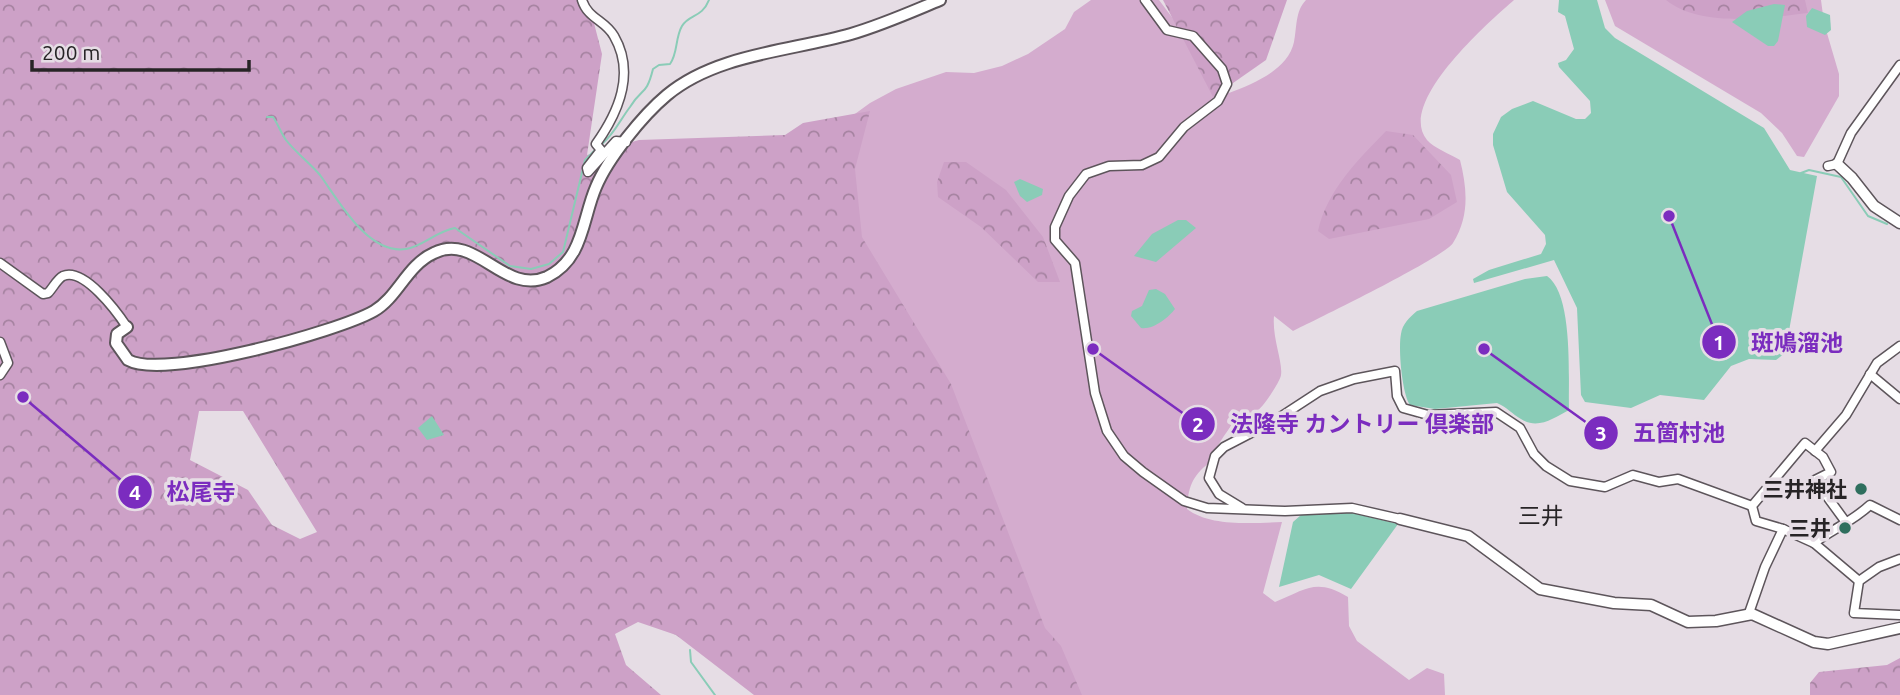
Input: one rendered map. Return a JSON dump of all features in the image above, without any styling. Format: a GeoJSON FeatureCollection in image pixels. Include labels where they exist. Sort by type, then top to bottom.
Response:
{"type":"FeatureCollection","features":[{"type":"Feature","properties":{"kind":"main road"},"geometry":{"type":"LineString","coordinates":[[127,327],[117,334],[116,343],[123,356],[140,365],[180,365],[264,348],[355,320],[376,310],[410,271],[436,251],[451,248],[466,251],[514,278],[545,278],[562,265],[579,244],[596,187],[626,142],[660,101],[704,72],[852,33],[940,0]]}},
{"type":"Feature","properties":{"kind":"street"},"geometry":{"type":"LineString","coordinates":[[582,0],[585,9],[615,36],[624,72],[622,97],[614,120],[587,167],[588,172],[616,141],[626,142]]}},
{"type":"Feature","properties":{"kind":"street"},"geometry":{"type":"LineString","coordinates":[[1145,0],[1167,30],[1193,36],[1222,69],[1227,84],[1218,101],[1185,127],[1159,158],[1142,165],[1109,166],[1086,174],[1069,196],[1055,227],[1055,240],[1075,263],[1095,393],[1107,430],[1117,448],[1143,472],[1184,501],[1207,508],[1285,511],[1352,508],[1468,536],[1540,589],[1614,603],[1651,605],[1688,622],[1716,621],[1749,613],[1819,643],[1839,643],[1900,628]]}},
{"type":"Feature","properties":{"kind":"street"},"geometry":{"type":"LineString","coordinates":[[1900,65],[1851,133],[1832,165],[1852,178],[1874,206],[1900,223]]}},
{"type":"Feature","properties":{"kind":"street"},"geometry":{"type":"LineString","coordinates":[[0,263],[43,294],[48,293],[60,277],[69,275],[83,280],[109,302],[127,327]]}},
{"type":"Feature","properties":{"kind":"street"},"geometry":{"type":"LineString","coordinates":[[0,342],[8,363],[0,375]]}},
{"type":"Feature","properties":{"kind":"street"},"geometry":{"type":"LineString","coordinates":[[1815,451],[1846,415],[1877,363],[1900,346]]}},
{"type":"Feature","properties":{"kind":"street"},"geometry":{"type":"LineString","coordinates":[[1242,509],[1219,494],[1209,478],[1215,456],[1224,447],[1275,421],[1320,391],[1354,379],[1395,371],[1397,396],[1403,408],[1428,415],[1496,412],[1520,428],[1534,454],[1546,466],[1570,481],[1605,488],[1633,475],[1659,482],[1678,479],[1752,506]]}},
{"type":"Feature","properties":{"kind":"street"},"geometry":{"type":"LineString","coordinates":[[1870,374],[1900,398]]}},
{"type":"Feature","properties":{"kind":"street"},"geometry":{"type":"LineString","coordinates":[[1752,506],[1805,443],[1815,451],[1831,472],[1815,480],[1845,522]]}},
{"type":"Feature","properties":{"kind":"street"},"geometry":{"type":"LineString","coordinates":[[1814,543],[1845,522],[1853,521],[1870,505],[1900,520]]}},
{"type":"Feature","properties":{"kind":"street"},"geometry":{"type":"LineString","coordinates":[[1752,506],[1756,522],[1783,529],[1814,543],[1859,581]]}},
{"type":"Feature","properties":{"kind":"street"},"geometry":{"type":"LineString","coordinates":[[1749,613],[1765,566],[1783,529]]}},
{"type":"Feature","properties":{"kind":"street"},"geometry":{"type":"LineString","coordinates":[[1900,559],[1879,567],[1859,581],[1855,590],[1854,613],[1900,615]]}},
{"type":"Feature","properties":{"kind":"shaded area"},"geometry":{"type":"Polygon","coordinates":[[[1091,0],[1159,0],[1229,93],[1268,75],[1285,61],[1294,42],[1300,9],[1306,0],[1514,0],[1467,44],[1450,64],[1434,85],[1424,106],[1421,124],[1427,140],[1460,160],[1466,202],[1462,223],[1453,243],[1404,274],[1293,331],[1274,316],[1280,378],[1260,408],[1237,421],[1228,431],[1209,463],[1195,478],[1187,509],[1207,519],[1232,523],[1282,522],[1263,593],[1275,602],[1319,587],[1348,597],[1349,626],[1357,641],[1409,680],[1427,668],[1444,674],[1445,695],[1056,695],[811,146],[870,103],[896,89],[946,72],[974,73],[1002,66],[1028,54],[1065,29],[1074,12],[1091,0]]]}},
{"type":"Feature","properties":{"kind":"shaded area"},"geometry":{"type":"Polygon","coordinates":[[[1559,0],[1597,0],[1605,28],[1615,38],[1764,128],[1790,170],[1817,176],[1785,353],[1776,360],[1749,359],[1731,366],[1704,400],[1660,395],[1631,408],[1585,402],[1581,395],[1577,308],[1554,260],[1474,283],[1473,279],[1489,270],[1541,254],[1546,244],[1545,235],[1507,192],[1493,145],[1493,134],[1501,117],[1512,109],[1533,101],[1576,119],[1585,119],[1591,113],[1590,101],[1559,67],[1558,63],[1566,60],[1574,49],[1565,16],[1558,12],[1559,0]]]}},
{"type":"Feature","properties":{"kind":"shaded area"},"geometry":{"type":"Polygon","coordinates":[[[1605,0],[1821,0],[1824,23],[1839,74],[1839,96],[1804,157],[1797,156],[1782,133],[1761,113],[1615,26],[1605,0]]]}},
{"type":"Feature","properties":{"kind":"shaded area"},"geometry":{"type":"Polygon","coordinates":[[[1774,4],[1785,5],[1778,41],[1774,46],[1768,46],[1732,22],[1747,11],[1774,4]]]}},
{"type":"Feature","properties":{"kind":"shaded area"},"geometry":{"type":"Polygon","coordinates":[[[1812,8],[1830,15],[1831,30],[1825,35],[1807,27],[1806,16],[1812,8]]]}},
{"type":"Feature","properties":{"kind":"shaded area"},"geometry":{"type":"Polygon","coordinates":[[[1020,179],[1043,189],[1042,195],[1027,202],[1020,196],[1014,182],[1020,179]]]}},
{"type":"Feature","properties":{"kind":"shaded area"},"geometry":{"type":"Polygon","coordinates":[[[1178,220],[1186,220],[1196,228],[1156,262],[1134,256],[1152,234],[1178,220]]]}},
{"type":"Feature","properties":{"kind":"shaded area"},"geometry":{"type":"Polygon","coordinates":[[[1547,276],[1556,286],[1566,319],[1569,410],[1546,422],[1534,423],[1521,419],[1497,403],[1435,409],[1410,405],[1403,381],[1400,341],[1405,324],[1417,311],[1525,279],[1547,276]]]}},
{"type":"Feature","properties":{"kind":"shaded area"},"geometry":{"type":"Polygon","coordinates":[[[1156,289],[1165,294],[1175,309],[1160,323],[1141,328],[1131,316],[1132,311],[1142,306],[1149,290],[1156,289]]]}},
{"type":"Feature","properties":{"kind":"shaded area"},"geometry":{"type":"Polygon","coordinates":[[[432,416],[444,435],[427,440],[418,428],[432,416]]]}},
{"type":"Feature","properties":{"kind":"shaded area"},"geometry":{"type":"Polygon","coordinates":[[[1353,513],[1398,524],[1351,589],[1319,575],[1279,587],[1293,522],[1301,515],[1353,513]]]}},
{"type":"Feature","properties":{"kind":"green space"},"geometry":{"type":"Polygon","coordinates":[[[0,0],[588,0],[602,54],[587,155],[639,140],[785,135],[803,123],[870,111],[855,169],[862,237],[951,384],[1045,628],[1061,646],[1082,695],[754,695],[676,635],[638,622],[615,634],[626,665],[661,695],[0,695],[0,0]],[[199,411],[190,460],[248,490],[272,525],[300,539],[317,532],[243,411],[199,411]]]}},
{"type":"Feature","properties":{"kind":"green space"},"geometry":{"type":"Polygon","coordinates":[[[1163,0],[1287,0],[1266,60],[1213,97],[1163,0]]]}},
{"type":"Feature","properties":{"kind":"green space"},"geometry":{"type":"Polygon","coordinates":[[[1666,0],[1805,0],[1808,13],[1715,18],[1680,9],[1666,0]]]}},
{"type":"Feature","properties":{"kind":"green space"},"geometry":{"type":"Polygon","coordinates":[[[1386,131],[1413,135],[1451,175],[1457,202],[1429,219],[1329,239],[1318,231],[1328,202],[1345,176],[1386,131]]]}},
{"type":"Feature","properties":{"kind":"green space"},"geometry":{"type":"Polygon","coordinates":[[[944,162],[966,162],[1006,190],[1043,237],[1060,282],[1038,282],[981,227],[938,197],[937,182],[944,162]]]}},
{"type":"Feature","properties":{"kind":"green space"},"geometry":{"type":"Polygon","coordinates":[[[1900,658],[1900,695],[1810,695],[1810,683],[1819,672],[1887,665],[1900,658]]]}},
{"type":"Feature","properties":{"kind":"waterway"},"geometry":{"type":"LineString","coordinates":[[602,144],[646,88],[653,69],[659,65],[670,64],[682,26],[703,10],[709,0]]}},
{"type":"Feature","properties":{"kind":"waterway"},"geometry":{"type":"LineString","coordinates":[[267,117],[273,117],[286,140],[320,175],[356,224],[379,244],[392,249],[406,249],[455,228],[510,266],[531,269],[549,264],[563,252],[585,160],[595,150]]}},
{"type":"Feature","properties":{"kind":"waterway"},"geometry":{"type":"LineString","coordinates":[[1801,173],[1809,170],[1841,177],[1868,216],[1887,224]]}},
{"type":"Feature","properties":{"kind":"waterway"},"geometry":{"type":"LineString","coordinates":[[690,650],[691,662],[715,695]]}},
{"type":"Feature","properties":{"kind":"place","name":"斑鳩溜池"},"geometry":{"type":"Point","coordinates":[1669,216]}},
{"type":"Feature","properties":{"kind":"place","name":"法隆寺 カントリー 倶楽部"},"geometry":{"type":"Point","coordinates":[1093,349]}},
{"type":"Feature","properties":{"kind":"place","name":"五箇村池"},"geometry":{"type":"Point","coordinates":[1484,349]}},
{"type":"Feature","properties":{"kind":"place","name":"松尾寺"},"geometry":{"type":"Point","coordinates":[23,397]}},
{"type":"Feature","properties":{"kind":"place","name":"三井神社"},"geometry":{"type":"Point","coordinates":[1861,489]}},
{"type":"Feature","properties":{"kind":"place","name":"三井"},"geometry":{"type":"Point","coordinates":[1845,528]}},
{"type":"Feature","properties":{"kind":"district","name":"三井"},"geometry":{"type":"Point","coordinates":[1541,515]}}]}
